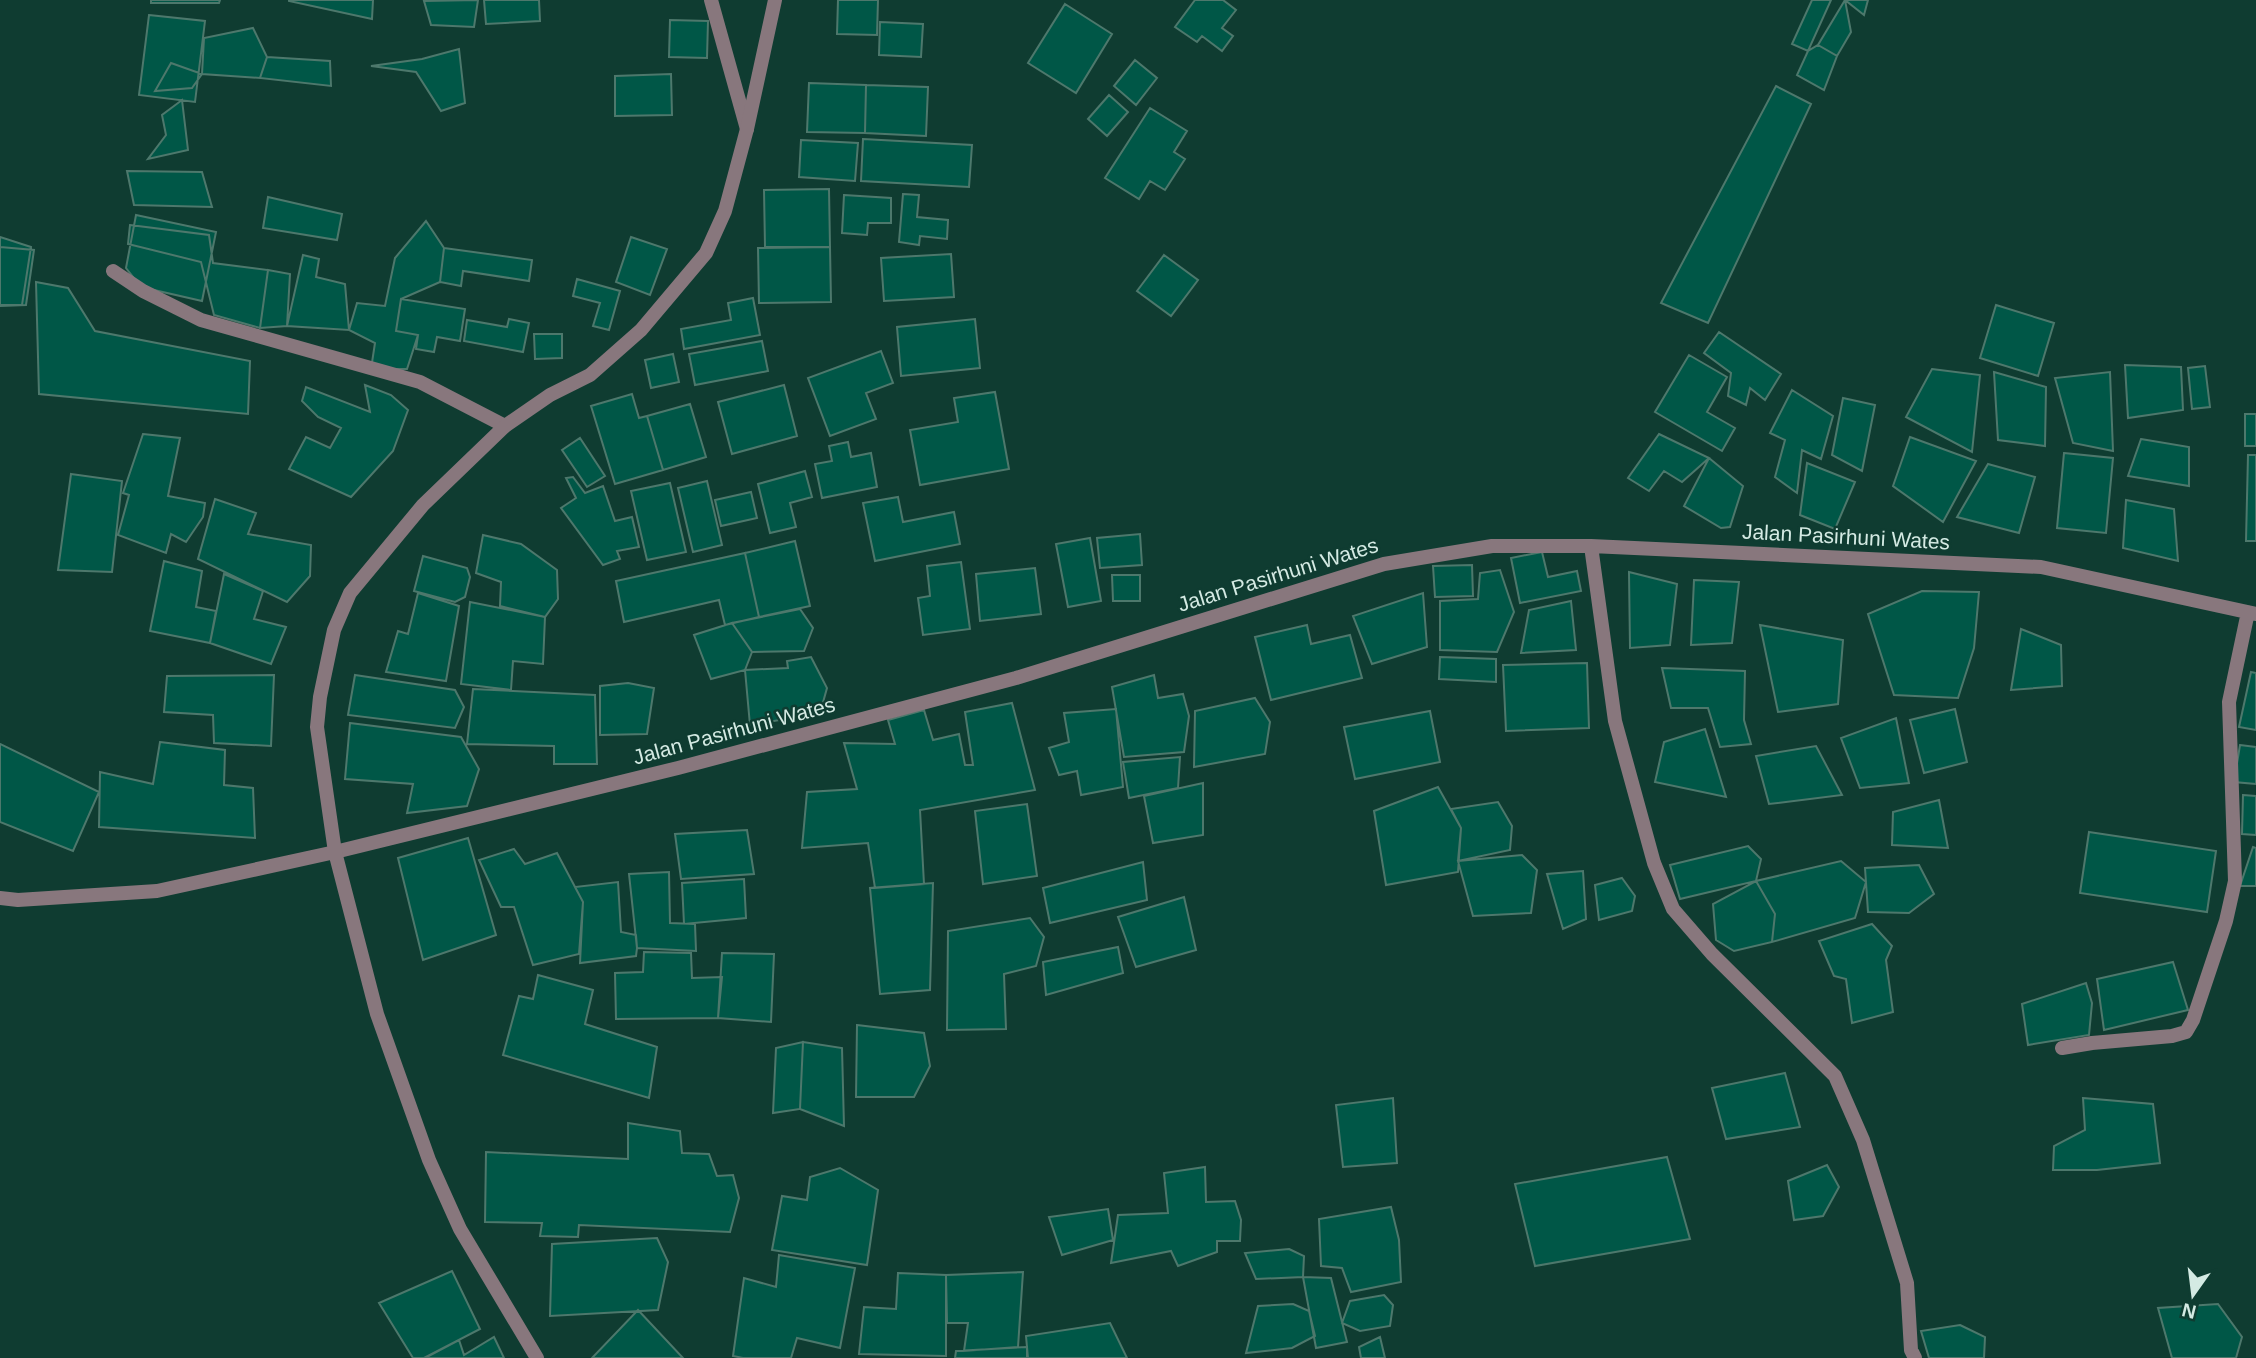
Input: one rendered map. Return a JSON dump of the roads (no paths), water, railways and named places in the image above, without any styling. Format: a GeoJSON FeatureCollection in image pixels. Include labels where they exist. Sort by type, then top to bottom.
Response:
{"type":"FeatureCollection","features":[{"type":"Feature","properties":{"kind":"street"},"geometry":{"type":"LineString","coordinates":[[711,0],[747,129]]}},
{"type":"Feature","properties":{"kind":"street"},"geometry":{"type":"LineString","coordinates":[[537,1358],[460,1229],[429,1160],[377,1014],[335,852],[317,727],[320,697],[334,630],[350,593],[423,505],[505,426],[550,396],[590,375],[641,330],[681,286],[706,253],[725,211],[747,129],[775,0]]}},
{"type":"Feature","properties":{"kind":"street"},"geometry":{"type":"LineString","coordinates":[[113,271],[143,291],[201,320],[420,382],[505,426]]}},
{"type":"Feature","properties":{"kind":"street","name":"Jalan Pasirhuni Wates"},"geometry":{"type":"LineString","coordinates":[[0,898],[18,900],[157,891],[335,852],[678,768],[1016,678],[1384,564],[1492,546],[1591,546],[2041,567],[2252,613]]}},
{"type":"Feature","properties":{"kind":"street"},"geometry":{"type":"LineString","coordinates":[[1591,546],[1615,721],[1654,863],[1673,909],[1712,954],[1835,1076],[1863,1140],[1907,1283],[1911,1350],[1915,1358]]}},
{"type":"Feature","properties":{"kind":"street"},"geometry":{"type":"LineString","coordinates":[[2062,1048],[2182,1034],[2193,1020],[2226,921],[2235,881],[2229,702],[2252,613]]}}]}
